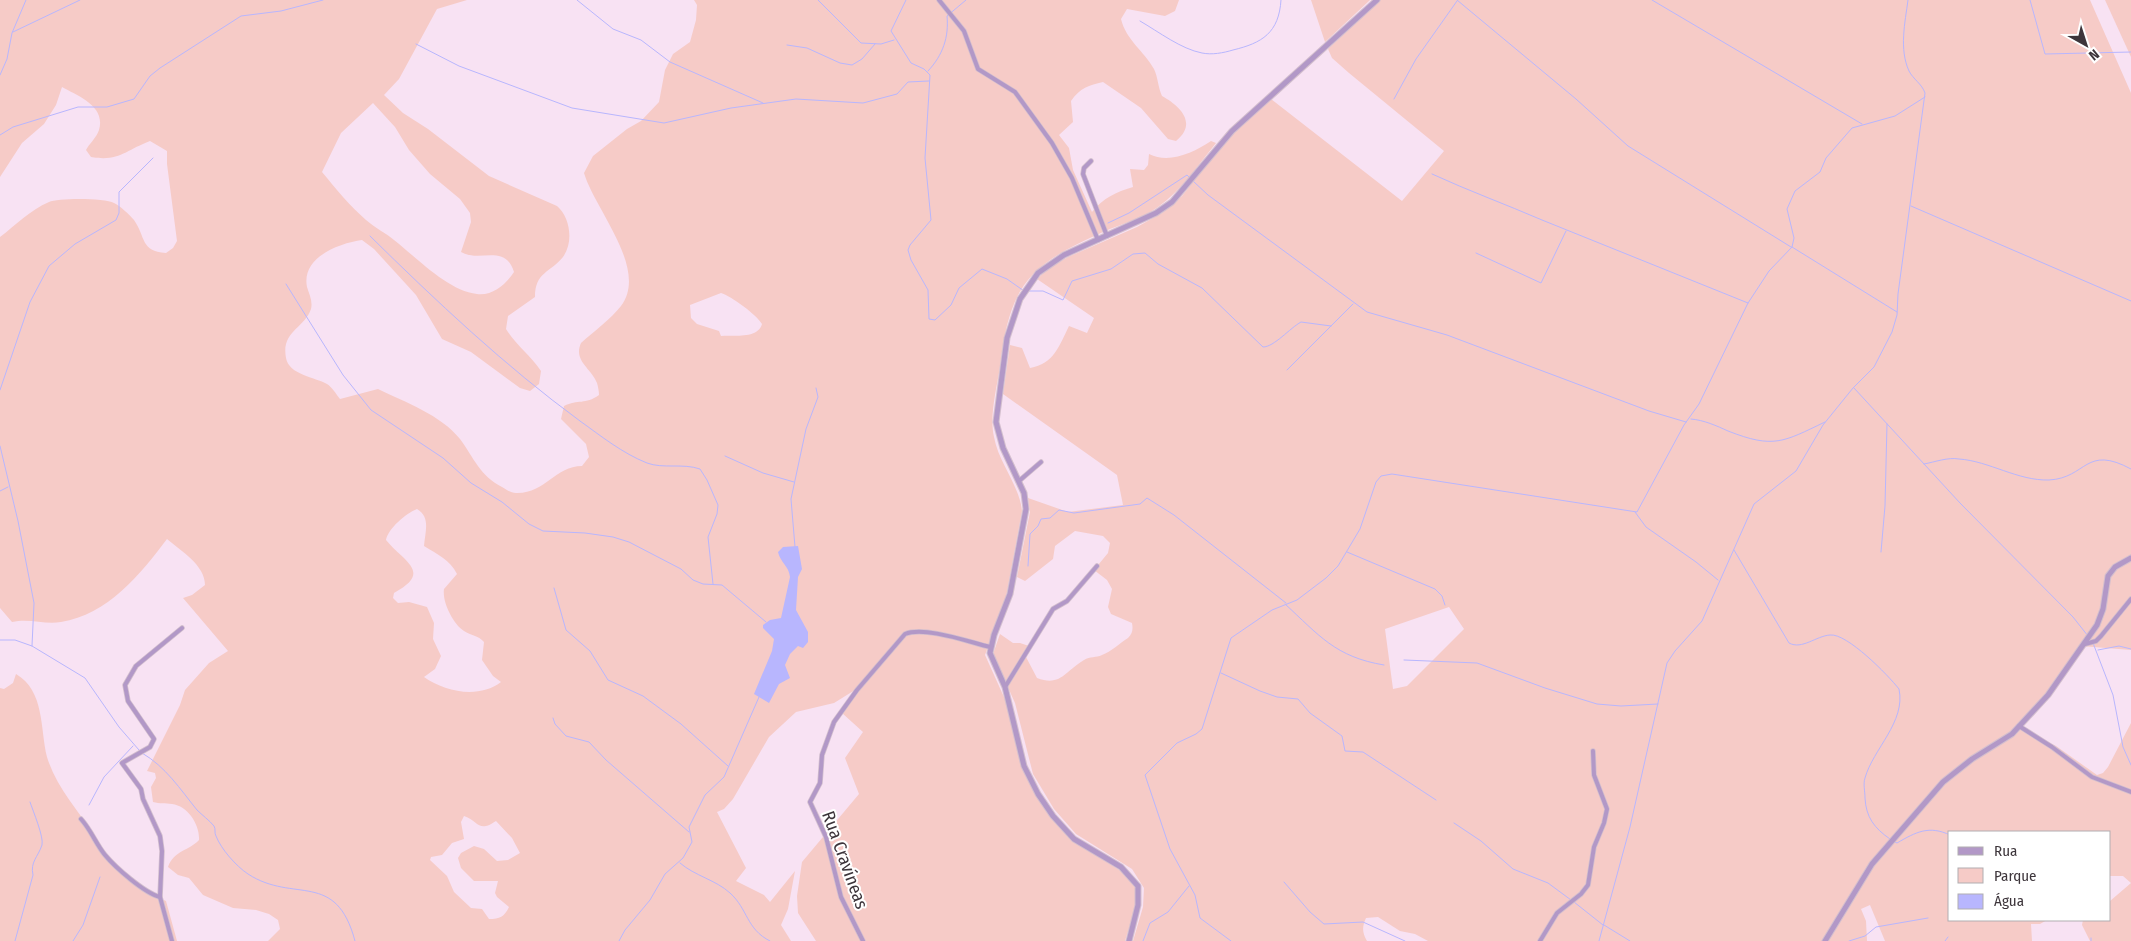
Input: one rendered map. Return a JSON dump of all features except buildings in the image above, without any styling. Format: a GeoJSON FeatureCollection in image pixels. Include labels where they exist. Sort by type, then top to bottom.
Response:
{"type":"FeatureCollection","features":[{"type":"Feature","properties":{"kind":"street"},"geometry":{"type":"LineString","coordinates":[[939,0],[964,31],[978,69],[1015,92],[1052,143],[1072,178],[1098,240]]}},
{"type":"Feature","properties":{"kind":"street"},"geometry":{"type":"LineString","coordinates":[[1129,941],[1139,900],[1138,886],[1120,868],[1070,834],[1053,816],[1038,794],[1024,766],[1005,687],[992,660],[990,647],[1010,594],[1026,509],[1024,493],[1003,448],[996,422],[1002,365],[1013,318],[1020,298],[1038,272],[1059,258],[1156,213],[1172,202],[1232,132],[1377,0]]}},
{"type":"Feature","properties":{"kind":"street"},"geometry":{"type":"LineString","coordinates":[[1091,161],[1084,168],[1083,174],[1107,236]]}},
{"type":"Feature","properties":{"kind":"street"},"geometry":{"type":"LineString","coordinates":[[1019,481],[1041,462]]}},
{"type":"Feature","properties":{"kind":"street"},"geometry":{"type":"LineString","coordinates":[[1825,941],[1868,870],[1943,782],[1972,759],[2002,741],[2020,726],[2048,695],[2097,625],[2103,608],[2108,576],[2115,567],[2131,558]]}},
{"type":"Feature","properties":{"kind":"street"},"geometry":{"type":"LineString","coordinates":[[1005,687],[1053,609],[1066,601],[1097,566]]}},
{"type":"Feature","properties":{"kind":"street"},"geometry":{"type":"LineString","coordinates":[[2085,644],[2097,640],[2131,599]]}},
{"type":"Feature","properties":{"kind":"street"},"geometry":{"type":"LineString","coordinates":[[172,941],[160,897],[162,851],[160,836],[143,799],[141,789],[122,763],[150,747],[154,739],[128,702],[125,685],[136,666],[182,628]]}},
{"type":"Feature","properties":{"kind":"street","name":"Rua Cravíneas"},"geometry":{"type":"LineString","coordinates":[[863,941],[841,897],[826,837],[810,806],[811,798],[821,778],[822,755],[828,734],[840,711],[905,634],[915,632],[946,636],[990,647]]}},
{"type":"Feature","properties":{"kind":"street"},"geometry":{"type":"LineString","coordinates":[[2020,726],[2092,777],[2131,792]]}},
{"type":"Feature","properties":{"kind":"street"},"geometry":{"type":"LineString","coordinates":[[1540,941],[1557,913],[1581,894],[1588,884],[1594,847],[1604,823],[1607,809],[1594,775],[1593,751]]}},
{"type":"Feature","properties":{"kind":"street"},"geometry":{"type":"LineString","coordinates":[[81,819],[90,829],[105,855],[136,883],[160,897]]}},
{"type":"Feature","properties":{"kind":"green space"},"geometry":{"type":"Polygon","coordinates":[[[0,0],[467,0],[437,9],[399,79],[384,95],[403,113],[428,129],[489,176],[557,206],[565,216],[569,230],[569,244],[563,257],[540,278],[535,297],[508,316],[506,329],[541,371],[539,384],[530,391],[520,388],[471,352],[442,339],[416,295],[374,249],[362,240],[333,248],[324,253],[310,267],[307,276],[307,287],[311,300],[311,309],[308,316],[290,336],[285,349],[286,358],[288,364],[297,372],[327,384],[340,399],[378,389],[433,416],[452,430],[478,466],[494,483],[512,492],[526,492],[543,485],[564,470],[582,466],[589,457],[586,444],[561,419],[564,406],[590,400],[599,395],[597,383],[581,360],[579,349],[581,343],[607,321],[621,306],[628,291],[629,275],[617,240],[584,173],[593,156],[627,129],[641,121],[659,102],[665,70],[673,54],[690,42],[696,20],[697,5],[694,0],[1179,0],[1175,11],[1165,16],[1127,9],[1121,19],[1127,33],[1154,69],[1162,96],[1175,105],[1184,116],[1186,128],[1176,141],[1168,139],[1141,108],[1103,82],[1085,88],[1074,97],[1071,101],[1073,122],[1059,135],[1069,148],[1073,170],[1092,212],[1110,196],[1133,187],[1130,169],[1144,170],[1148,165],[1149,154],[1165,158],[1181,156],[1197,150],[1211,141],[1216,143],[1182,186],[1158,207],[1057,255],[1041,267],[1028,281],[1017,296],[1004,338],[992,420],[997,447],[1017,492],[1022,511],[1006,597],[985,655],[1008,706],[1026,777],[1048,813],[1071,839],[1127,875],[1137,890],[1136,905],[1125,941],[816,941],[798,913],[797,896],[802,862],[859,794],[845,758],[863,732],[842,713],[859,691],[855,690],[834,703],[796,712],[769,737],[733,799],[724,809],[717,812],[746,868],[736,881],[764,895],[770,902],[795,871],[788,909],[781,925],[791,941],[268,941],[280,929],[278,920],[269,914],[256,910],[233,908],[203,895],[189,878],[178,875],[168,867],[174,857],[199,840],[199,834],[192,817],[183,808],[172,804],[153,802],[151,787],[156,778],[155,773],[147,771],[180,705],[185,690],[209,663],[228,651],[183,598],[192,595],[205,585],[204,578],[197,565],[167,539],[146,566],[121,591],[108,602],[78,618],[55,623],[12,622],[0,608],[0,237],[29,213],[49,202],[92,199],[109,201],[122,208],[134,220],[148,246],[158,252],[166,253],[173,248],[177,241],[167,151],[150,141],[116,157],[91,157],[86,150],[99,130],[98,114],[95,108],[83,98],[62,87],[56,105],[44,124],[22,143],[0,177],[0,0]],[[373,103],[341,133],[322,172],[366,220],[391,237],[444,280],[466,292],[488,293],[494,291],[507,281],[514,272],[510,263],[504,258],[491,255],[468,255],[461,252],[471,222],[470,213],[460,199],[430,174],[409,150],[395,127],[373,103]],[[721,293],[690,305],[691,318],[697,324],[719,331],[721,336],[751,334],[760,329],[762,324],[743,306],[721,293]],[[417,509],[394,526],[386,540],[407,561],[413,573],[412,579],[406,586],[394,593],[393,598],[398,603],[409,602],[427,607],[434,623],[433,639],[441,656],[435,669],[424,677],[452,690],[462,692],[473,692],[492,687],[501,682],[493,676],[482,660],[484,642],[460,628],[452,618],[445,600],[444,589],[457,574],[447,561],[424,546],[426,521],[421,512],[417,509]],[[464,816],[461,822],[464,839],[452,843],[442,855],[431,857],[430,860],[447,876],[454,892],[471,908],[482,909],[489,919],[499,918],[509,907],[495,893],[498,881],[474,881],[461,868],[458,858],[461,853],[474,846],[484,849],[497,861],[508,860],[520,853],[512,838],[496,821],[482,826],[464,816]]]}},
{"type":"Feature","properties":{"kind":"green space"},"geometry":{"type":"Polygon","coordinates":[[[1311,0],[1370,0],[1325,42],[1311,0]]]}},
{"type":"Feature","properties":{"kind":"green space"},"geometry":{"type":"Polygon","coordinates":[[[1380,0],[2090,0],[2131,93],[2131,650],[2081,646],[2056,689],[2019,728],[2056,746],[2097,775],[2103,773],[2108,767],[2131,723],[2131,883],[2123,876],[2111,876],[2111,831],[1948,831],[1948,921],[2045,921],[2040,924],[2031,924],[2032,941],[1885,941],[1870,905],[1861,909],[1866,921],[1867,941],[1428,941],[1415,934],[1400,931],[1378,917],[1366,918],[1363,930],[1367,941],[1133,941],[1143,907],[1144,888],[1132,869],[1076,834],[1054,809],[1033,774],[1015,703],[993,654],[1000,634],[1013,643],[1032,647],[1026,657],[1037,678],[1052,681],[1086,659],[1109,652],[1128,638],[1132,629],[1132,623],[1111,614],[1108,607],[1112,589],[1107,580],[1094,570],[1108,553],[1110,543],[1103,536],[1075,531],[1055,546],[1053,559],[1025,581],[1017,577],[1030,512],[1028,498],[1068,512],[1123,505],[1117,475],[1003,394],[1010,345],[1022,348],[1030,368],[1045,363],[1055,353],[1069,326],[1087,333],[1094,318],[1037,279],[1049,268],[1068,257],[1137,227],[1162,213],[1182,196],[1229,136],[1271,99],[1402,201],[1444,151],[1332,58],[1328,49],[1380,0]],[[1449,607],[1385,629],[1393,689],[1407,686],[1464,629],[1449,607]]]}},
{"type":"Feature","properties":{"kind":"green space"},"geometry":{"type":"Polygon","coordinates":[[[2105,0],[2131,0],[2131,57],[2105,0]]]}},
{"type":"Feature","properties":{"kind":"green space"},"geometry":{"type":"Polygon","coordinates":[[[16,674],[25,681],[37,700],[47,757],[62,788],[94,835],[104,856],[133,882],[166,901],[177,941],[0,941],[0,688],[4,689],[13,683],[16,674]]]}},
{"type":"Feature","properties":{"kind":"green space"},"geometry":{"type":"Polygon","coordinates":[[[2131,883],[2131,941],[2090,941],[2082,925],[2083,921],[2111,921],[2111,900],[2131,883]]]}},
{"type":"Feature","properties":{"kind":"water"},"geometry":{"type":"Polygon","coordinates":[[[798,546],[802,569],[798,577],[796,610],[808,632],[808,642],[803,648],[798,646],[790,654],[785,665],[790,678],[779,684],[769,703],[754,694],[772,651],[774,639],[763,628],[763,625],[770,620],[781,618],[790,577],[778,552],[783,547],[798,546]]]}},
{"type":"Feature","properties":{"kind":"waterway"},"geometry":{"type":"LineString","coordinates":[[0,75],[7,59],[12,33],[26,0]]}},
{"type":"Feature","properties":{"kind":"waterway"},"geometry":{"type":"LineString","coordinates":[[13,32],[80,0]]}},
{"type":"Feature","properties":{"kind":"waterway"},"geometry":{"type":"LineString","coordinates":[[0,135],[13,127],[78,107],[107,107],[134,99],[150,76],[160,68],[241,16],[281,11],[323,0]]}},
{"type":"Feature","properties":{"kind":"waterway"},"geometry":{"type":"LineString","coordinates":[[577,0],[613,29],[641,40],[670,62],[763,103]]}},
{"type":"Feature","properties":{"kind":"waterway"},"geometry":{"type":"LineString","coordinates":[[818,0],[861,43],[881,44],[894,40]]}},
{"type":"Feature","properties":{"kind":"waterway"},"geometry":{"type":"LineString","coordinates":[[906,0],[891,31],[911,63],[924,69],[930,75],[925,158],[931,220],[908,250],[911,260],[928,290],[929,319],[935,320],[951,305],[959,288],[982,269],[1007,279],[1024,291]]}},
{"type":"Feature","properties":{"kind":"waterway"},"geometry":{"type":"LineString","coordinates":[[928,71],[938,59],[944,45],[947,31],[947,16],[966,0]]}},
{"type":"Feature","properties":{"kind":"waterway"},"geometry":{"type":"LineString","coordinates":[[1140,21],[1186,48],[1206,54],[1221,53],[1252,44],[1267,35],[1277,21],[1281,0]]}},
{"type":"Feature","properties":{"kind":"waterway"},"geometry":{"type":"LineString","coordinates":[[1457,0],[1576,99],[1628,146],[1791,247]]}},
{"type":"Feature","properties":{"kind":"waterway"},"geometry":{"type":"LineString","coordinates":[[1652,0],[1862,124]]}},
{"type":"Feature","properties":{"kind":"waterway"},"geometry":{"type":"LineString","coordinates":[[1599,941],[1630,827],[1667,663],[1675,651],[1702,621],[1754,504],[1796,471],[1823,425],[1853,388],[1874,367],[1892,332],[1897,315],[1898,294],[1925,93],[1909,71],[1904,54],[1903,45],[1908,0]]}},
{"type":"Feature","properties":{"kind":"waterway"},"geometry":{"type":"LineString","coordinates":[[2030,0],[2045,54],[2131,52]]}},
{"type":"Feature","properties":{"kind":"waterway"},"geometry":{"type":"LineString","coordinates":[[1394,99],[1416,59],[1457,1]]}},
{"type":"Feature","properties":{"kind":"waterway"},"geometry":{"type":"LineString","coordinates":[[416,44],[459,66],[572,108],[664,123],[731,108],[796,99],[863,103],[897,94],[908,82],[929,81]]}},
{"type":"Feature","properties":{"kind":"waterway"},"geometry":{"type":"LineString","coordinates":[[787,45],[807,48],[840,63],[852,65],[862,59],[875,44]]}},
{"type":"Feature","properties":{"kind":"waterway"},"geometry":{"type":"LineString","coordinates":[[1231,941],[1200,918],[1195,895],[1170,849],[1145,775],[1177,743],[1202,729],[1231,638],[1272,610],[1297,600],[1326,578],[1338,566],[1360,529],[1376,482],[1381,476],[1392,474],[1637,512],[1684,425],[1699,404],[1748,303],[1769,271],[1792,247],[1794,238],[1787,209],[1795,191],[1820,172],[1826,158],[1852,128],[1895,116],[1925,97]]}},
{"type":"Feature","properties":{"kind":"waterway"},"geometry":{"type":"LineString","coordinates":[[0,390],[30,302],[49,266],[75,244],[116,220],[119,213],[119,192],[153,158]]}},
{"type":"Feature","properties":{"kind":"waterway"},"geometry":{"type":"LineString","coordinates":[[1432,174],[1748,303]]}},
{"type":"Feature","properties":{"kind":"waterway"},"geometry":{"type":"LineString","coordinates":[[1108,223],[1129,213],[1187,175],[1190,178]]}},
{"type":"Feature","properties":{"kind":"waterway"},"geometry":{"type":"LineString","coordinates":[[1193,181],[1208,195],[1367,312],[1447,335],[1649,411],[1686,422]]}},
{"type":"Feature","properties":{"kind":"waterway"},"geometry":{"type":"LineString","coordinates":[[1911,206],[2131,301]]}},
{"type":"Feature","properties":{"kind":"waterway"},"geometry":{"type":"LineString","coordinates":[[1476,253],[1541,283],[1566,231]]}},
{"type":"Feature","properties":{"kind":"waterway"},"geometry":{"type":"LineString","coordinates":[[370,236],[420,285],[498,355],[552,400],[604,438],[629,454],[653,465],[687,466],[700,469],[718,505],[717,514],[708,537],[713,584]]}},
{"type":"Feature","properties":{"kind":"waterway"},"geometry":{"type":"LineString","coordinates":[[1792,247],[1897,312]]}},
{"type":"Feature","properties":{"kind":"waterway"},"geometry":{"type":"LineString","coordinates":[[1028,291],[1043,291],[1063,300],[1072,281],[1111,269],[1133,254],[1145,253],[1158,264],[1202,288],[1263,347],[1277,341],[1301,322],[1331,326]]}},
{"type":"Feature","properties":{"kind":"waterway"},"geometry":{"type":"LineString","coordinates":[[286,284],[343,375],[371,410],[443,458],[471,483],[502,502],[529,524],[543,531],[585,533],[613,537],[629,542],[681,569],[693,580],[703,584],[722,585],[766,622]]}},
{"type":"Feature","properties":{"kind":"waterway"},"geometry":{"type":"LineString","coordinates":[[1287,370],[1353,304]]}},
{"type":"Feature","properties":{"kind":"waterway"},"geometry":{"type":"LineString","coordinates":[[795,547],[791,499],[806,429],[818,397],[816,388]]}},
{"type":"Feature","properties":{"kind":"waterway"},"geometry":{"type":"LineString","coordinates":[[1854,388],[1960,503],[2073,617],[2088,636]]}},
{"type":"Feature","properties":{"kind":"waterway"},"geometry":{"type":"LineString","coordinates":[[1691,419],[1715,425],[1744,437],[1768,441],[1788,438],[1825,422]]}},
{"type":"Feature","properties":{"kind":"waterway"},"geometry":{"type":"LineString","coordinates":[[1881,552],[1885,506],[1887,424]]}},
{"type":"Feature","properties":{"kind":"waterway"},"geometry":{"type":"LineString","coordinates":[[0,446],[18,521],[34,603],[32,646]]}},
{"type":"Feature","properties":{"kind":"waterway"},"geometry":{"type":"LineString","coordinates":[[725,456],[763,473],[794,482]]}},
{"type":"Feature","properties":{"kind":"waterway"},"geometry":{"type":"LineString","coordinates":[[1924,464],[1946,459],[1959,459],[1981,463],[2026,477],[2049,480],[2062,478],[2095,461],[2116,462],[2131,469]]}},
{"type":"Feature","properties":{"kind":"waterway"},"geometry":{"type":"LineString","coordinates":[[0,491],[8,487]]}},
{"type":"Feature","properties":{"kind":"waterway"},"geometry":{"type":"LineString","coordinates":[[1028,566],[1030,534],[1038,526],[1041,519],[1050,518],[1059,510],[1074,513],[1140,504],[1147,498],[1174,515],[1286,603]]}},
{"type":"Feature","properties":{"kind":"waterway"},"geometry":{"type":"LineString","coordinates":[[1635,512],[1646,527],[1718,580]]}},
{"type":"Feature","properties":{"kind":"waterway"},"geometry":{"type":"LineString","coordinates":[[1734,550],[1789,643],[1799,645],[1825,636],[1837,636],[1867,656],[1899,689],[1898,713],[1869,767],[1864,783],[1869,816],[1879,831],[1890,839]]}},
{"type":"Feature","properties":{"kind":"waterway"},"geometry":{"type":"LineString","coordinates":[[1347,552],[1435,589],[1442,596],[1445,605]]}},
{"type":"Feature","properties":{"kind":"waterway"},"geometry":{"type":"LineString","coordinates":[[554,588],[566,630],[590,651],[608,680],[643,696],[681,724],[728,766]]}},
{"type":"Feature","properties":{"kind":"waterway"},"geometry":{"type":"LineString","coordinates":[[1285,604],[1318,635],[1340,650],[1367,661],[1384,665]]}},
{"type":"Feature","properties":{"kind":"waterway"},"geometry":{"type":"LineString","coordinates":[[0,640],[15,640],[32,646],[85,678],[119,727],[139,750]]}},
{"type":"Feature","properties":{"kind":"waterway"},"geometry":{"type":"LineString","coordinates":[[2093,643],[2113,695],[2123,747],[2131,765]]}},
{"type":"Feature","properties":{"kind":"waterway"},"geometry":{"type":"LineString","coordinates":[[2098,650],[2119,646],[2131,649]]}},
{"type":"Feature","properties":{"kind":"waterway"},"geometry":{"type":"LineString","coordinates":[[1404,660],[1477,663],[1545,688],[1597,704],[1621,706],[1658,704]]}},
{"type":"Feature","properties":{"kind":"waterway"},"geometry":{"type":"LineString","coordinates":[[1221,673],[1277,697],[1298,699],[1310,713],[1342,736],[1345,751],[1363,752],[1436,800]]}},
{"type":"Feature","properties":{"kind":"waterway"},"geometry":{"type":"LineString","coordinates":[[619,941],[625,930],[650,900],[665,874],[683,858],[692,842],[689,827],[705,795],[724,777],[759,697]]}},
{"type":"Feature","properties":{"kind":"waterway"},"geometry":{"type":"LineString","coordinates":[[553,718],[555,724],[566,736],[589,742],[606,760],[689,832]]}},
{"type":"Feature","properties":{"kind":"waterway"},"geometry":{"type":"LineString","coordinates":[[89,805],[104,777],[133,746]]}},
{"type":"Feature","properties":{"kind":"waterway"},"geometry":{"type":"LineString","coordinates":[[142,753],[165,772],[197,810],[214,826],[215,835],[221,846],[239,867],[265,883],[325,896],[337,904],[347,919],[355,941]]}},
{"type":"Feature","properties":{"kind":"waterway"},"geometry":{"type":"LineString","coordinates":[[15,941],[33,875],[33,863],[42,845],[40,830],[30,802]]}},
{"type":"Feature","properties":{"kind":"waterway"},"geometry":{"type":"LineString","coordinates":[[1454,823],[1481,841],[1513,869],[1548,883],[1571,900]]}},
{"type":"Feature","properties":{"kind":"waterway"},"geometry":{"type":"LineString","coordinates":[[1893,841],[1897,843],[1917,833],[1929,830],[1936,830],[1948,834]]}},
{"type":"Feature","properties":{"kind":"waterway"},"geometry":{"type":"LineString","coordinates":[[680,863],[730,893],[736,899],[756,931],[770,941]]}},
{"type":"Feature","properties":{"kind":"waterway"},"geometry":{"type":"LineString","coordinates":[[73,941],[83,925],[100,877]]}},
{"type":"Feature","properties":{"kind":"waterway"},"geometry":{"type":"LineString","coordinates":[[1284,882],[1310,912],[1324,924],[1363,922],[1405,941]]}},
{"type":"Feature","properties":{"kind":"waterway"},"geometry":{"type":"LineString","coordinates":[[1143,941],[1150,923],[1168,912],[1189,886]]}},
{"type":"Feature","properties":{"kind":"waterway"},"geometry":{"type":"LineString","coordinates":[[1574,902],[1603,925]]}},
{"type":"Feature","properties":{"kind":"waterway"},"geometry":{"type":"LineString","coordinates":[[1849,941],[1865,936],[1876,927],[1928,918]]}},
{"type":"Feature","properties":{"kind":"waterway"},"geometry":{"type":"LineString","coordinates":[[1604,925],[1630,941]]}},
{"type":"Feature","properties":{"kind":"waterway"},"geometry":{"type":"LineString","coordinates":[[1945,941],[1948,937]]}}]}
